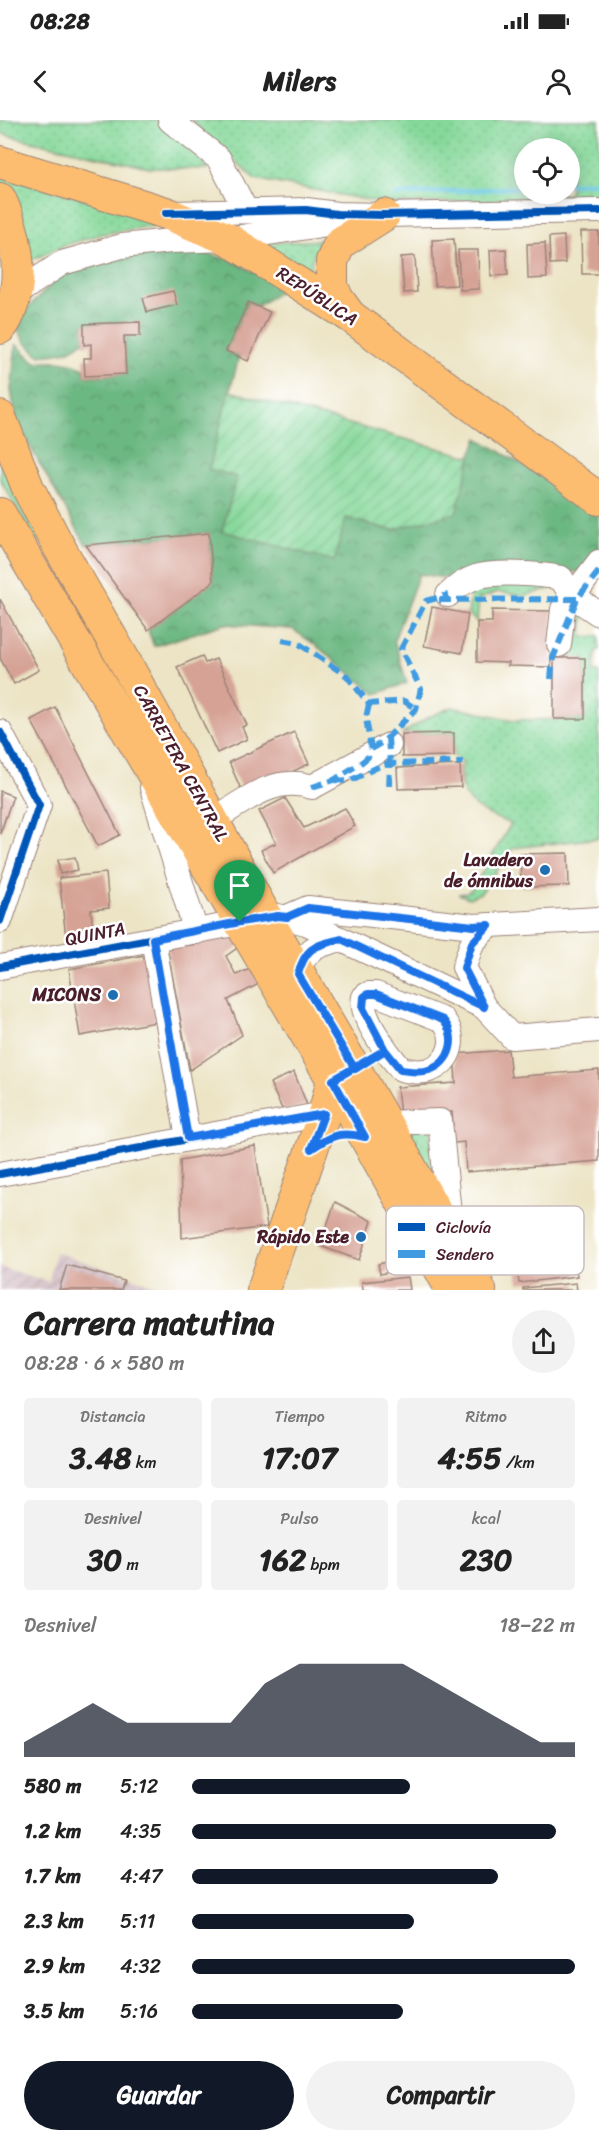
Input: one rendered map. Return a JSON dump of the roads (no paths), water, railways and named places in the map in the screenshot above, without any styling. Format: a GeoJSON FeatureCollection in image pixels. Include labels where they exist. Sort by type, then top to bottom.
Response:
{"type":"FeatureCollection","features":[{"type":"Feature","properties":{"kind":"main road","name":"REPÚBLICA"},"geometry":{"type":"LineString","coordinates":[[0,162],[166,213],[228,239],[350,316],[599,499]]}},
{"type":"Feature","properties":{"kind":"main road"},"geometry":{"type":"LineString","coordinates":[[0,199],[13,236],[18,268],[17,292],[2,330]]}},
{"type":"Feature","properties":{"kind":"main road"},"geometry":{"type":"LineString","coordinates":[[350,316],[337,298],[332,286],[332,261],[340,243],[384,215]]}},
{"type":"Feature","properties":{"kind":"main road","name":"CARRETERA CENTRAL"},"geometry":{"type":"LineString","coordinates":[[0,417],[28,488],[265,919],[375,1130],[412,1206]]}},
{"type":"Feature","properties":{"kind":"main road","name":"CARRETERA CENTRAL"},"geometry":{"type":"LineString","coordinates":[[0,514],[143,756],[265,919],[298,974],[344,1074]]}},
{"type":"Feature","properties":{"kind":"main road"},"geometry":{"type":"LineString","coordinates":[[263,1290],[324,1114],[344,1074]]}},
{"type":"Feature","properties":{"kind":"main road"},"geometry":{"type":"LineString","coordinates":[[311,1149],[327,1138],[340,1134],[375,1130]]}},
{"type":"Feature","properties":{"kind":"main road","name":"CARRETERA CENTRAL"},"geometry":{"type":"LineString","coordinates":[[375,1130],[429,1206]]}},
{"type":"Feature","properties":{"kind":"main road","name":"CARRETERA CENTRAL"},"geometry":{"type":"LineString","coordinates":[[445,1275],[452,1290]]}},
{"type":"Feature","properties":{"kind":"main road","name":"CARRETERA CENTRAL"},"geometry":{"type":"LineString","coordinates":[[472,1275],[480,1290]]}},
{"type":"Feature","properties":{"kind":"street"},"geometry":{"type":"LineString","coordinates":[[170,120],[219,159],[246,211]]}},
{"type":"Feature","properties":{"kind":"street"},"geometry":{"type":"LineString","coordinates":[[166,213],[306,210],[337,214],[384,215],[599,212]]}},
{"type":"Feature","properties":{"kind":"street"},"geometry":{"type":"LineString","coordinates":[[17,292],[62,263],[122,246],[228,239],[384,215]]}},
{"type":"Feature","properties":{"kind":"street"},"geometry":{"type":"LineString","coordinates":[[559,645],[563,609],[599,562]]}},
{"type":"Feature","properties":{"kind":"street"},"geometry":{"type":"LineString","coordinates":[[448,594],[458,584],[477,577],[490,575],[548,576],[561,578],[573,596],[599,614]]}},
{"type":"Feature","properties":{"kind":"street"},"geometry":{"type":"LineString","coordinates":[[0,732],[39,805],[0,921]]}},
{"type":"Feature","properties":{"kind":"street"},"geometry":{"type":"LineString","coordinates":[[212,821],[258,793],[284,783],[312,787],[389,745]]}},
{"type":"Feature","properties":{"kind":"street"},"geometry":{"type":"LineString","coordinates":[[143,756],[196,932]]}},
{"type":"Feature","properties":{"kind":"street","name":"QUINTA"},"geometry":{"type":"LineString","coordinates":[[0,967],[265,919],[308,908],[474,926],[599,920]]}},
{"type":"Feature","properties":{"kind":"street"},"geometry":{"type":"LineString","coordinates":[[265,919],[306,923],[484,1007]]}},
{"type":"Feature","properties":{"kind":"street"},"geometry":{"type":"LineString","coordinates":[[489,925],[472,943],[464,968],[484,1007],[512,1037],[599,1030]]}},
{"type":"Feature","properties":{"kind":"street"},"geometry":{"type":"LineString","coordinates":[[153,939],[188,1138]]}},
{"type":"Feature","properties":{"kind":"street"},"geometry":{"type":"LineString","coordinates":[[298,974],[302,959],[312,948],[341,939]]}},
{"type":"Feature","properties":{"kind":"street"},"geometry":{"type":"LineString","coordinates":[[344,1074],[385,1050]]}},
{"type":"Feature","properties":{"kind":"street"},"geometry":{"type":"LineString","coordinates":[[0,1174],[324,1114]]}},
{"type":"Feature","properties":{"kind":"street"},"geometry":{"type":"LineString","coordinates":[[375,1130],[440,1121],[449,1206]]}},
{"type":"Feature","properties":{"kind":"waterway"},"geometry":{"type":"LineString","coordinates":[[580,183],[599,182]]}},
{"type":"Feature","properties":{"kind":"waterway"},"geometry":{"type":"LineString","coordinates":[[395,195],[514,188]]}},
{"type":"Feature","properties":{"kind":"place","name":"Lavadero de ómnibus"},"geometry":{"type":"Point","coordinates":[545,870]}},
{"type":"Feature","properties":{"kind":"place","name":"MICONS"},"geometry":{"type":"Point","coordinates":[113,995]}},
{"type":"Feature","properties":{"kind":"place","name":"Rápido Este"},"geometry":{"type":"Point","coordinates":[361,1237]}}]}
